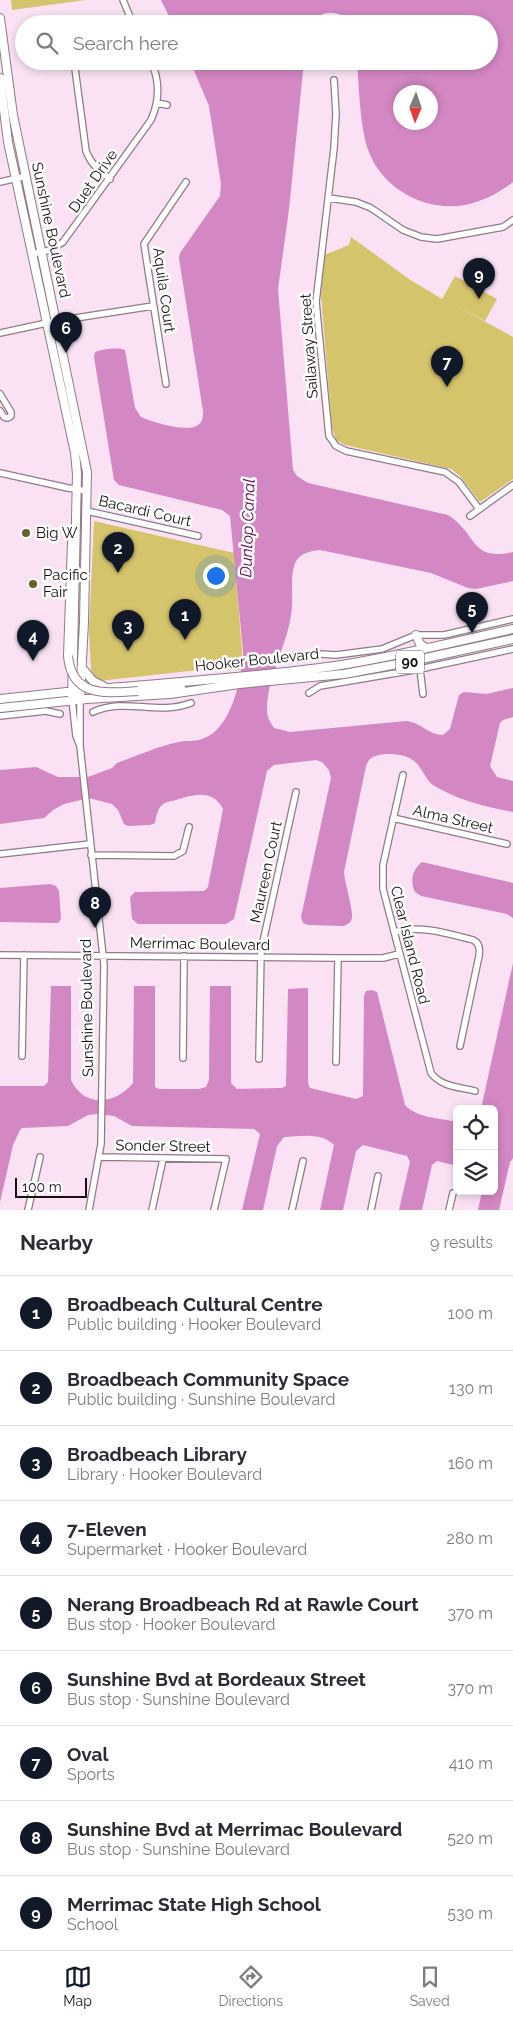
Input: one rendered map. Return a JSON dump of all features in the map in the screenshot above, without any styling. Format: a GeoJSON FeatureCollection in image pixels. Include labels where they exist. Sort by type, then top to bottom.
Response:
{"type":"FeatureCollection","features":[{"type":"Feature","properties":{"kind":"main road","name":"Sunshine Boulevard"},"geometry":{"type":"LineString","coordinates":[[0,18],[13,114],[85,461],[87,511],[81,691]]}},
{"type":"Feature","properties":{"kind":"main road","name":"Sunshine Boulevard"},"geometry":{"type":"LineString","coordinates":[[0,78],[8,142],[75,453],[77,490],[75,697]]}},
{"type":"Feature","properties":{"kind":"main road"},"geometry":{"type":"LineString","coordinates":[[77,523],[71,544],[68,656],[73,675],[83,686],[96,692],[182,688],[195,690]]}},
{"type":"Feature","properties":{"kind":"main road","name":"Hooker Boulevard"},"geometry":{"type":"LineString","coordinates":[[277,676],[355,663],[513,629]]}},
{"type":"Feature","properties":{"kind":"main road"},"geometry":{"type":"LineString","coordinates":[[416,635],[420,644],[426,648]]}},
{"type":"Feature","properties":{"kind":"main road"},"geometry":{"type":"LineString","coordinates":[[413,651],[416,635]]}},
{"type":"Feature","properties":{"kind":"main road","name":"Hooker Boulevard"},"geometry":{"type":"LineString","coordinates":[[0,708],[75,697],[81,691],[107,688],[361,671],[513,639]]}},
{"type":"Feature","properties":{"kind":"main road"},"geometry":{"type":"LineString","coordinates":[[82,668],[92,681],[107,688]]}},
{"type":"Feature","properties":{"kind":"main road","name":"Hooker Boulevard"},"geometry":{"type":"LineString","coordinates":[[0,699],[170,694],[238,680]]}},
{"type":"Feature","properties":{"kind":"street"},"geometry":{"type":"LineString","coordinates":[[123,0],[130,15]]}},
{"type":"Feature","properties":{"kind":"street"},"geometry":{"type":"LineString","coordinates":[[75,70],[86,151],[90,162],[110,179]]}},
{"type":"Feature","properties":{"kind":"street","name":"Duet Drive"},"geometry":{"type":"LineString","coordinates":[[32,254],[55,248],[63,242],[151,120],[158,103],[159,92],[154,70]]}},
{"type":"Feature","properties":{"kind":"street","name":"Sailaway Street"},"geometry":{"type":"LineString","coordinates":[[334,80],[336,114],[329,198],[316,302],[329,436],[336,446],[346,451],[445,472],[459,482],[479,509]]}},
{"type":"Feature","properties":{"kind":"street"},"geometry":{"type":"LineString","coordinates":[[158,103],[167,105]]}},
{"type":"Feature","properties":{"kind":"street"},"geometry":{"type":"LineString","coordinates":[[0,182],[26,176]]}},
{"type":"Feature","properties":{"kind":"street","name":"Aquila Court"},"geometry":{"type":"LineString","coordinates":[[166,384],[144,244],[186,182]]}},
{"type":"Feature","properties":{"kind":"street"},"geometry":{"type":"LineString","coordinates":[[329,198],[356,202],[370,208],[403,230],[421,237],[437,239],[503,227],[513,220]]}},
{"type":"Feature","properties":{"kind":"street"},"geometry":{"type":"LineString","coordinates":[[0,333],[56,321],[153,306]]}},
{"type":"Feature","properties":{"kind":"street"},"geometry":{"type":"LineString","coordinates":[[0,394],[11,412],[11,416],[8,418],[4,417],[0,412]]}},
{"type":"Feature","properties":{"kind":"street"},"geometry":{"type":"LineString","coordinates":[[0,473],[87,491]]}},
{"type":"Feature","properties":{"kind":"street"},"geometry":{"type":"LineString","coordinates":[[470,516],[513,484]]}},
{"type":"Feature","properties":{"kind":"street","name":"Bacardi Court"},"geometry":{"type":"LineString","coordinates":[[87,511],[198,536]]}},
{"type":"Feature","properties":{"kind":"street","name":"Hooker Boulevard"},"geometry":{"type":"LineString","coordinates":[[321,654],[336,655],[382,649],[416,635],[444,634],[513,619]]}},
{"type":"Feature","properties":{"kind":"street"},"geometry":{"type":"LineString","coordinates":[[309,693],[320,686],[420,669],[513,649]]}},
{"type":"Feature","properties":{"kind":"street"},"geometry":{"type":"LineString","coordinates":[[420,669],[423,694]]}},
{"type":"Feature","properties":{"kind":"street"},"geometry":{"type":"LineString","coordinates":[[170,694],[171,707]]}},
{"type":"Feature","properties":{"kind":"street","name":"Sunshine Boulevard"},"geometry":{"type":"LineString","coordinates":[[75,697],[76,736],[80,746],[103,956],[100,1157],[89,1210]]}},
{"type":"Feature","properties":{"kind":"street"},"geometry":{"type":"LineString","coordinates":[[93,712],[106,707],[127,705],[154,709],[191,703]]}},
{"type":"Feature","properties":{"kind":"street"},"geometry":{"type":"LineString","coordinates":[[0,716],[46,711],[60,714]]}},
{"type":"Feature","properties":{"kind":"street","name":"Clear Island Road"},"geometry":{"type":"LineString","coordinates":[[403,775],[381,876],[383,889],[431,1073],[441,1082],[475,1091]]}},
{"type":"Feature","properties":{"kind":"street","name":"Maureen Court"},"geometry":{"type":"LineString","coordinates":[[259,1059],[261,957],[296,792]]}},
{"type":"Feature","properties":{"kind":"street","name":"Alma Street"},"geometry":{"type":"LineString","coordinates":[[393,818],[507,844]]}},
{"type":"Feature","properties":{"kind":"street"},"geometry":{"type":"LineString","coordinates":[[92,855],[174,856],[183,851],[189,827]]}},
{"type":"Feature","properties":{"kind":"street"},"geometry":{"type":"LineString","coordinates":[[0,854],[90,844]]}},
{"type":"Feature","properties":{"kind":"street"},"geometry":{"type":"LineString","coordinates":[[394,932],[413,928],[473,940],[477,943],[479,954],[460,1046]]}},
{"type":"Feature","properties":{"kind":"street","name":"Merrimac Boulevard"},"geometry":{"type":"LineString","coordinates":[[0,955],[383,958],[399,954]]}},
{"type":"Feature","properties":{"kind":"street"},"geometry":{"type":"LineString","coordinates":[[22,1056],[24,955]]}},
{"type":"Feature","properties":{"kind":"street"},"geometry":{"type":"LineString","coordinates":[[183,1058],[184,956]]}},
{"type":"Feature","properties":{"kind":"street"},"geometry":{"type":"LineString","coordinates":[[336,1062],[338,958]]}},
{"type":"Feature","properties":{"kind":"street"},"geometry":{"type":"LineString","coordinates":[[28,1210],[40,1157]]}},
{"type":"Feature","properties":{"kind":"street","name":"Sonder Street"},"geometry":{"type":"LineString","coordinates":[[100,1157],[226,1159],[214,1210]]}},
{"type":"Feature","properties":{"kind":"street"},"geometry":{"type":"LineString","coordinates":[[152,1210],[163,1158]]}},
{"type":"Feature","properties":{"kind":"street"},"geometry":{"type":"LineString","coordinates":[[292,1210],[303,1161]]}},
{"type":"Feature","properties":{"kind":"street"},"geometry":{"type":"LineString","coordinates":[[371,1210],[378,1176]]}},
{"type":"Feature","properties":{"kind":"street"},"geometry":{"type":"LineString","coordinates":[[449,1210],[453,1192]]}},
{"type":"Feature","properties":{"kind":"shaded area"},"geometry":{"type":"Polygon","coordinates":[[[11,0],[86,0],[12,10],[11,0]]]}},
{"type":"Feature","properties":{"kind":"shaded area"},"geometry":{"type":"Polygon","coordinates":[[[351,237],[409,279],[442,299],[455,276],[497,299],[485,321],[447,301],[513,337],[513,479],[480,502],[460,476],[451,469],[345,445],[336,440],[332,427],[321,296],[324,255],[349,245],[351,237]]]}},
{"type":"Feature","properties":{"kind":"shaded area"},"geometry":{"type":"Polygon","coordinates":[[[94,521],[234,553],[242,650],[241,670],[207,669],[99,681],[96,679],[91,670],[89,630],[94,521]]]}},
{"type":"Feature","properties":{"kind":"water"},"geometry":{"type":"Polygon","coordinates":[[[161,0],[513,0],[513,182],[491,196],[465,205],[436,205],[408,195],[385,177],[369,152],[359,95],[358,70],[498,70],[498,15],[341,15],[330,13],[322,15],[168,15],[161,0]]]}},
{"type":"Feature","properties":{"kind":"water","name":"Dunlop Canal"},"geometry":{"type":"Polygon","coordinates":[[[194,70],[303,70],[289,209],[278,289],[293,470],[297,476],[308,483],[448,515],[458,522],[481,550],[499,554],[513,552],[513,581],[476,589],[468,588],[431,573],[320,550],[302,555],[295,563],[292,579],[290,619],[268,697],[267,710],[270,722],[274,728],[290,732],[406,721],[433,733],[443,735],[450,729],[459,695],[464,692],[486,694],[513,688],[513,717],[500,723],[490,766],[497,777],[513,781],[513,812],[472,802],[442,790],[433,785],[417,764],[405,756],[386,754],[374,756],[370,759],[366,766],[344,872],[352,917],[351,922],[344,926],[308,925],[303,923],[301,917],[331,778],[329,770],[322,762],[316,760],[274,765],[267,771],[234,919],[226,924],[138,924],[132,919],[130,897],[135,892],[204,891],[208,887],[223,809],[214,798],[197,795],[165,803],[159,809],[155,823],[150,825],[128,826],[124,824],[118,810],[112,804],[89,798],[64,804],[44,818],[0,824],[0,770],[36,767],[58,777],[88,777],[112,768],[117,763],[155,749],[182,741],[202,739],[212,734],[221,725],[228,714],[237,688],[243,651],[230,516],[222,510],[119,485],[114,480],[94,357],[95,352],[102,350],[125,350],[135,408],[141,417],[161,424],[186,428],[198,425],[201,422],[203,411],[179,258],[180,253],[220,196],[221,184],[209,106],[194,70]]]}},
{"type":"Feature","properties":{"kind":"water"},"geometry":{"type":"Polygon","coordinates":[[[422,862],[513,883],[513,918],[507,914],[421,896],[415,892],[412,880],[414,872],[422,862]]]}},
{"type":"Feature","properties":{"kind":"water"},"geometry":{"type":"Polygon","coordinates":[[[50,884],[56,886],[59,891],[61,919],[58,923],[0,922],[0,888],[50,884]]]}},
{"type":"Feature","properties":{"kind":"water"},"geometry":{"type":"Polygon","coordinates":[[[513,963],[513,1158],[510,1162],[499,1210],[478,1210],[481,1195],[498,1195],[498,1105],[482,1105],[513,963]]]}},
{"type":"Feature","properties":{"kind":"water"},"geometry":{"type":"Polygon","coordinates":[[[51,986],[71,986],[71,1080],[84,1095],[100,1100],[118,1096],[133,1083],[134,986],[155,986],[155,1087],[159,1089],[199,1089],[206,1087],[209,1080],[210,986],[231,986],[231,1083],[237,1089],[282,1088],[286,1086],[288,989],[308,988],[308,1083],[310,1088],[356,1099],[363,1096],[364,996],[366,991],[372,990],[377,992],[405,1105],[415,1113],[453,1121],[453,1165],[437,1161],[432,1165],[422,1210],[399,1210],[410,1162],[407,1156],[363,1145],[356,1151],[343,1210],[320,1210],[334,1145],[317,1136],[284,1137],[277,1146],[263,1210],[242,1210],[260,1134],[254,1129],[132,1126],[114,1116],[97,1114],[88,1115],[68,1126],[22,1128],[13,1145],[0,1202],[0,1086],[44,1086],[48,1082],[51,986]]]}},
{"type":"Feature","properties":{"kind":"place","name":"Merrimac State High School"},"geometry":{"type":"Point","coordinates":[479,299]}},
{"type":"Feature","properties":{"kind":"place","name":"Sunshine Bvd at Bordeaux Street"},"geometry":{"type":"Point","coordinates":[66,353]}},
{"type":"Feature","properties":{"kind":"place","name":"Oval"},"geometry":{"type":"Point","coordinates":[447,387]}},
{"type":"Feature","properties":{"kind":"place","name":"Big W"},"geometry":{"type":"Point","coordinates":[26,533]}},
{"type":"Feature","properties":{"kind":"place","name":"Broadbeach Community Space"},"geometry":{"type":"Point","coordinates":[118,573]}},
{"type":"Feature","properties":{"kind":"place","name":"Pacific Fair"},"geometry":{"type":"Point","coordinates":[33,584]}},
{"type":"Feature","properties":{"kind":"place","name":"Nerang Broadbeach Rd at Rawle Court"},"geometry":{"type":"Point","coordinates":[472,633]}},
{"type":"Feature","properties":{"kind":"place","name":"Broadbeach Cultural Centre"},"geometry":{"type":"Point","coordinates":[185,640]}},
{"type":"Feature","properties":{"kind":"place","name":"Broadbeach Library"},"geometry":{"type":"Point","coordinates":[128,651]}},
{"type":"Feature","properties":{"kind":"place","name":"7-Eleven"},"geometry":{"type":"Point","coordinates":[33,661]}},
{"type":"Feature","properties":{"kind":"place","name":"Sunshine Bvd at Merrimac Boulevard"},"geometry":{"type":"Point","coordinates":[95,928]}}]}
